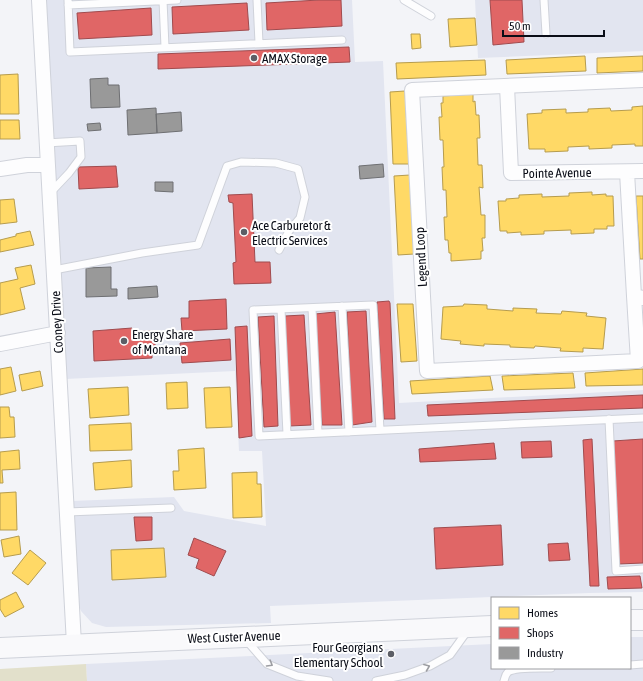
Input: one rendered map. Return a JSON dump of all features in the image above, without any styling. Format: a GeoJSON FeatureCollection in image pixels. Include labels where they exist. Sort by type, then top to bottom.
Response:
{"type":"FeatureCollection","features":[{"type":"Feature","properties":{"kind":"main road"},"geometry":{"type":"LineString","coordinates":[[631,620],[643,620]]}},
{"type":"Feature","properties":{"kind":"main road","name":"West Custer Avenue"},"geometry":{"type":"LineString","coordinates":[[0,648],[491,626]]}},
{"type":"Feature","properties":{"kind":"street","name":"Cooney Drive"},"geometry":{"type":"LineString","coordinates":[[39,0],[74,644]]}},
{"type":"Feature","properties":{"kind":"street","name":"Legend Loop"},"geometry":{"type":"LineString","coordinates":[[638,297],[638,361],[427,371],[412,90],[643,80]]}},
{"type":"Feature","properties":{"kind":"street","name":"Pointe Avenue"},"geometry":{"type":"LineString","coordinates":[[507,86],[511,174],[643,171]]}},
{"type":"Feature","properties":{"kind":"street"},"geometry":{"type":"LineString","coordinates":[[0,169],[27,165],[47,165]]}},
{"type":"Feature","properties":{"kind":"street"},"geometry":{"type":"LineString","coordinates":[[626,172],[638,297]]}},
{"type":"Feature","properties":{"kind":"street"},"geometry":{"type":"LineString","coordinates":[[0,344],[58,333]]}},
{"type":"Feature","properties":{"kind":"lane"},"geometry":{"type":"LineString","coordinates":[[163,0],[165,47]]}},
{"type":"Feature","properties":{"kind":"lane"},"geometry":{"type":"LineString","coordinates":[[176,0],[68,2],[70,52],[342,40]]}},
{"type":"Feature","properties":{"kind":"lane"},"geometry":{"type":"LineString","coordinates":[[256,0],[259,43]]}},
{"type":"Feature","properties":{"kind":"lane"},"geometry":{"type":"LineString","coordinates":[[404,0],[431,16]]}},
{"type":"Feature","properties":{"kind":"lane"},"geometry":{"type":"LineString","coordinates":[[544,0],[546,34]]}},
{"type":"Feature","properties":{"kind":"lane"},"geometry":{"type":"LineString","coordinates":[[46,142],[80,141],[81,157],[69,173],[49,194]]}},
{"type":"Feature","properties":{"kind":"lane"},"geometry":{"type":"LineString","coordinates":[[54,270],[142,253],[198,245],[227,166],[242,162],[276,163],[298,169],[305,197],[300,218],[290,231],[279,250]]}},
{"type":"Feature","properties":{"kind":"lane"},"geometry":{"type":"LineString","coordinates":[[380,430],[373,305],[253,310],[258,436],[643,418]]}},
{"type":"Feature","properties":{"kind":"lane"},"geometry":{"type":"LineString","coordinates":[[342,306],[349,432]]}},
{"type":"Feature","properties":{"kind":"lane"},"geometry":{"type":"LineString","coordinates":[[312,308],[318,433]]}},
{"type":"Feature","properties":{"kind":"lane"},"geometry":{"type":"LineString","coordinates":[[281,309],[287,434]]}},
{"type":"Feature","properties":{"kind":"lane"},"geometry":{"type":"LineString","coordinates":[[609,419],[616,571],[643,569]]}},
{"type":"Feature","properties":{"kind":"lane"},"geometry":{"type":"LineString","coordinates":[[67,512],[171,508]]}},
{"type":"Feature","properties":{"kind":"lane"},"geometry":{"type":"LineString","coordinates":[[376,681],[405,675],[430,666],[450,655],[470,627]]}},
{"type":"Feature","properties":{"kind":"lane"},"geometry":{"type":"LineString","coordinates":[[243,637],[267,664],[297,676],[329,681]]}},
{"type":"Feature","properties":{"kind":"lane"},"geometry":{"type":"LineString","coordinates":[[631,665],[643,664]]}},
{"type":"Feature","properties":{"kind":"lane"},"geometry":{"type":"LineString","coordinates":[[504,681],[508,672],[534,669]]}},
{"type":"Feature","properties":{"kind":"shaded area"},"geometry":{"type":"Polygon","coordinates":[[[39,0],[352,0],[355,62],[383,61],[399,403],[643,390],[643,592],[270,606],[271,623],[106,627],[92,623],[81,611],[76,597],[71,501],[174,497],[184,511],[266,526],[262,451],[239,451],[235,371],[65,379],[39,0]]]}},
{"type":"Feature","properties":{"kind":"shaded area"},"geometry":{"type":"Polygon","coordinates":[[[475,0],[643,0],[643,51],[478,58],[475,0]]]}},
{"type":"Feature","properties":{"kind":"shaded area","name":"Four Georgians Elementary School"},"geometry":{"type":"Polygon","coordinates":[[[631,637],[643,637],[643,681],[87,681],[86,664],[491,644],[491,669],[631,669],[631,637]]]}},
{"type":"Feature","properties":{"kind":"shaded area"},"geometry":{"type":"Polygon","coordinates":[[[86,664],[87,681],[0,681],[0,669],[86,664]]]}},
{"type":"Feature","properties":{"kind":"building: Homes"},"geometry":{"type":"Polygon","coordinates":[[[475,18],[477,45],[450,47],[448,19],[475,18]]]}},
{"type":"Feature","properties":{"kind":"building: Homes"},"geometry":{"type":"Polygon","coordinates":[[[411,34],[420,34],[421,48],[412,49],[411,34]]]}},
{"type":"Feature","properties":{"kind":"building: Homes"},"geometry":{"type":"Polygon","coordinates":[[[585,56],[586,71],[507,74],[506,60],[585,56]]]}},
{"type":"Feature","properties":{"kind":"building: Homes"},"geometry":{"type":"Polygon","coordinates":[[[643,56],[643,71],[597,73],[597,58],[643,56]]]}},
{"type":"Feature","properties":{"kind":"building: Homes"},"geometry":{"type":"Polygon","coordinates":[[[485,60],[486,75],[397,79],[396,63],[485,60]]]}},
{"type":"Feature","properties":{"kind":"building: Homes"},"geometry":{"type":"Polygon","coordinates":[[[18,74],[19,114],[0,114],[0,75],[18,74]]]}},
{"type":"Feature","properties":{"kind":"building: Homes"},"geometry":{"type":"Polygon","coordinates":[[[405,91],[409,164],[393,164],[390,92],[405,91]]]}},
{"type":"Feature","properties":{"kind":"building: Homes"},"geometry":{"type":"Polygon","coordinates":[[[473,94],[476,115],[479,115],[480,138],[477,138],[478,165],[482,165],[483,188],[479,187],[481,215],[485,215],[485,238],[482,238],[483,251],[481,251],[481,259],[451,261],[448,240],[445,240],[444,217],[447,217],[446,190],[443,190],[443,140],[440,140],[439,117],[442,117],[441,103],[443,103],[443,96],[473,94]]]}},
{"type":"Feature","properties":{"kind":"building: Homes"},"geometry":{"type":"Polygon","coordinates":[[[643,106],[643,146],[635,146],[635,144],[612,145],[612,148],[589,149],[589,146],[568,147],[568,151],[545,152],[545,149],[529,149],[527,114],[542,113],[542,110],[566,109],[566,113],[588,112],[588,109],[610,108],[611,111],[632,110],[632,107],[643,106]]]}},
{"type":"Feature","properties":{"kind":"building: Homes"},"geometry":{"type":"Polygon","coordinates":[[[0,120],[19,120],[20,139],[0,139],[0,120]]]}},
{"type":"Feature","properties":{"kind":"building: Homes"},"geometry":{"type":"Polygon","coordinates":[[[410,175],[414,254],[398,255],[394,176],[410,175]]]}},
{"type":"Feature","properties":{"kind":"building: Homes"},"geometry":{"type":"Polygon","coordinates":[[[592,192],[592,195],[606,194],[606,196],[613,196],[614,226],[607,226],[607,229],[594,229],[594,233],[571,234],[571,230],[544,231],[544,234],[521,235],[521,232],[507,233],[507,231],[500,231],[498,201],[519,198],[519,195],[542,194],[542,197],[569,196],[569,193],[592,192]]]}},
{"type":"Feature","properties":{"kind":"building: Homes"},"geometry":{"type":"Polygon","coordinates":[[[636,196],[643,196],[643,259],[640,259],[636,196]]]}},
{"type":"Feature","properties":{"kind":"building: Homes"},"geometry":{"type":"Polygon","coordinates":[[[14,199],[17,222],[0,224],[0,200],[14,199]]]}},
{"type":"Feature","properties":{"kind":"building: Homes"},"geometry":{"type":"Polygon","coordinates":[[[30,231],[34,245],[0,252],[0,240],[30,231]]]}},
{"type":"Feature","properties":{"kind":"building: Homes"},"geometry":{"type":"Polygon","coordinates":[[[31,265],[35,284],[20,288],[25,309],[0,315],[0,283],[18,279],[15,268],[31,265]]]}},
{"type":"Feature","properties":{"kind":"building: Homes"},"geometry":{"type":"Polygon","coordinates":[[[397,304],[413,304],[417,361],[401,362],[397,304]]]}},
{"type":"Feature","properties":{"kind":"building: Homes"},"geometry":{"type":"Polygon","coordinates":[[[464,304],[487,305],[487,309],[513,311],[513,308],[537,309],[536,313],[561,314],[562,311],[587,313],[586,316],[606,318],[603,349],[583,348],[583,352],[560,351],[561,348],[535,346],[534,348],[510,347],[510,345],[484,344],[484,346],[460,344],[461,341],[441,339],[443,307],[463,306],[464,304]]]}},
{"type":"Feature","properties":{"kind":"building: Homes"},"geometry":{"type":"Polygon","coordinates":[[[11,367],[16,391],[0,395],[0,369],[11,367]]]}},
{"type":"Feature","properties":{"kind":"building: Homes"},"geometry":{"type":"Polygon","coordinates":[[[643,369],[643,385],[586,386],[585,373],[643,369]]]}},
{"type":"Feature","properties":{"kind":"building: Homes"},"geometry":{"type":"Polygon","coordinates":[[[40,371],[43,386],[22,391],[19,375],[40,371]]]}},
{"type":"Feature","properties":{"kind":"building: Homes"},"geometry":{"type":"Polygon","coordinates":[[[573,373],[575,388],[504,390],[502,376],[573,373]]]}},
{"type":"Feature","properties":{"kind":"building: Homes"},"geometry":{"type":"Polygon","coordinates":[[[490,376],[493,390],[412,394],[410,381],[490,376]]]}},
{"type":"Feature","properties":{"kind":"building: Homes"},"geometry":{"type":"Polygon","coordinates":[[[187,382],[188,408],[167,409],[166,383],[187,382]]]}},
{"type":"Feature","properties":{"kind":"building: Homes"},"geometry":{"type":"Polygon","coordinates":[[[128,387],[129,415],[90,418],[88,389],[128,387]]]}},
{"type":"Feature","properties":{"kind":"building: Homes"},"geometry":{"type":"Polygon","coordinates":[[[230,387],[232,427],[206,428],[204,388],[230,387]]]}},
{"type":"Feature","properties":{"kind":"building: Homes"},"geometry":{"type":"Polygon","coordinates":[[[0,407],[9,407],[10,417],[14,417],[15,437],[0,438],[0,407]]]}},
{"type":"Feature","properties":{"kind":"building: Homes"},"geometry":{"type":"Polygon","coordinates":[[[131,423],[132,450],[90,451],[89,425],[131,423]]]}},
{"type":"Feature","properties":{"kind":"building: Homes"},"geometry":{"type":"Polygon","coordinates":[[[204,448],[206,488],[174,490],[173,471],[179,471],[178,450],[204,448]]]}},
{"type":"Feature","properties":{"kind":"building: Homes"},"geometry":{"type":"Polygon","coordinates":[[[19,450],[20,469],[2,470],[3,483],[0,483],[0,452],[19,450]]]}},
{"type":"Feature","properties":{"kind":"building: Homes"},"geometry":{"type":"Polygon","coordinates":[[[131,460],[132,487],[95,490],[93,463],[131,460]]]}},
{"type":"Feature","properties":{"kind":"building: Homes"},"geometry":{"type":"Polygon","coordinates":[[[257,472],[257,484],[261,484],[262,517],[233,518],[232,473],[257,472]]]}},
{"type":"Feature","properties":{"kind":"building: Homes"},"geometry":{"type":"Polygon","coordinates":[[[16,492],[17,530],[0,530],[0,493],[16,492]]]}},
{"type":"Feature","properties":{"kind":"building: Homes"},"geometry":{"type":"Polygon","coordinates":[[[19,536],[21,554],[4,557],[1,540],[19,536]]]}},
{"type":"Feature","properties":{"kind":"building: Homes"},"geometry":{"type":"Polygon","coordinates":[[[164,548],[166,577],[112,580],[111,550],[164,548]]]}},
{"type":"Feature","properties":{"kind":"building: Homes"},"geometry":{"type":"Polygon","coordinates":[[[30,550],[46,563],[28,585],[12,573],[30,550]]]}},
{"type":"Feature","properties":{"kind":"building: Homes"},"geometry":{"type":"Polygon","coordinates":[[[16,592],[24,607],[5,617],[0,609],[0,600],[16,592]]]}},
{"type":"Feature","properties":{"kind":"building: Shops","name":"AMAX Storage"},"geometry":{"type":"Polygon","coordinates":[[[341,0],[342,26],[267,30],[266,3],[341,0]]]}},
{"type":"Feature","properties":{"kind":"building: Shops"},"geometry":{"type":"Polygon","coordinates":[[[490,0],[522,0],[524,42],[493,45],[490,0]]]}},
{"type":"Feature","properties":{"kind":"building: Shops","name":"AMAX Storage"},"geometry":{"type":"Polygon","coordinates":[[[247,3],[249,30],[173,34],[172,7],[247,3]]]}},
{"type":"Feature","properties":{"kind":"building: Shops"},"geometry":{"type":"Polygon","coordinates":[[[151,8],[152,35],[79,39],[77,13],[151,8]]]}},
{"type":"Feature","properties":{"kind":"building: Shops","name":"AMAX Storage"},"geometry":{"type":"Polygon","coordinates":[[[349,47],[350,62],[158,69],[158,54],[349,47]]]}},
{"type":"Feature","properties":{"kind":"building: Shops"},"geometry":{"type":"Polygon","coordinates":[[[116,166],[118,187],[79,189],[78,167],[116,166]]]}},
{"type":"Feature","properties":{"kind":"building: Shops","name":"Ace Carburetor & Electric Services"},"geometry":{"type":"Polygon","coordinates":[[[252,194],[255,262],[270,262],[271,283],[234,284],[233,263],[236,262],[233,203],[229,202],[228,195],[252,194]]]}},
{"type":"Feature","properties":{"kind":"building: Shops"},"geometry":{"type":"Polygon","coordinates":[[[226,299],[227,329],[182,331],[181,318],[189,318],[189,301],[226,299]]]}},
{"type":"Feature","properties":{"kind":"building: Shops"},"geometry":{"type":"Polygon","coordinates":[[[389,301],[395,419],[384,419],[377,302],[389,301]]]}},
{"type":"Feature","properties":{"kind":"building: Shops"},"geometry":{"type":"Polygon","coordinates":[[[366,311],[372,422],[352,425],[347,312],[366,311]]]}},
{"type":"Feature","properties":{"kind":"building: Shops"},"geometry":{"type":"Polygon","coordinates":[[[335,312],[342,425],[322,425],[315,314],[335,312]]]}},
{"type":"Feature","properties":{"kind":"building: Shops"},"geometry":{"type":"Polygon","coordinates":[[[304,315],[311,425],[289,426],[285,316],[304,315]]]}},
{"type":"Feature","properties":{"kind":"building: Shops"},"geometry":{"type":"Polygon","coordinates":[[[274,316],[278,426],[264,427],[258,317],[274,316]]]}},
{"type":"Feature","properties":{"kind":"building: Shops"},"geometry":{"type":"Polygon","coordinates":[[[247,326],[252,436],[239,438],[235,327],[247,326]]]}},
{"type":"Feature","properties":{"kind":"building: Shops","name":"Energy Share of Montana"},"geometry":{"type":"Polygon","coordinates":[[[132,328],[132,332],[151,331],[151,334],[155,335],[155,347],[152,347],[152,358],[94,361],[93,331],[132,328]]]}},
{"type":"Feature","properties":{"kind":"building: Shops"},"geometry":{"type":"Polygon","coordinates":[[[230,339],[231,360],[182,363],[180,343],[230,339]]]}},
{"type":"Feature","properties":{"kind":"building: Shops"},"geometry":{"type":"Polygon","coordinates":[[[643,395],[643,408],[428,416],[427,405],[643,395]]]}},
{"type":"Feature","properties":{"kind":"building: Shops"},"geometry":{"type":"Polygon","coordinates":[[[592,439],[599,586],[590,586],[583,440],[592,439]]]}},
{"type":"Feature","properties":{"kind":"building: Shops"},"geometry":{"type":"Polygon","coordinates":[[[643,439],[643,563],[618,564],[613,441],[643,439]]]}},
{"type":"Feature","properties":{"kind":"building: Shops"},"geometry":{"type":"Polygon","coordinates":[[[551,441],[552,457],[522,458],[521,442],[551,441]]]}},
{"type":"Feature","properties":{"kind":"building: Shops"},"geometry":{"type":"Polygon","coordinates":[[[494,443],[496,459],[420,462],[419,449],[494,443]]]}},
{"type":"Feature","properties":{"kind":"building: Shops"},"geometry":{"type":"Polygon","coordinates":[[[134,517],[152,517],[152,540],[136,541],[134,517]]]}},
{"type":"Feature","properties":{"kind":"building: Shops"},"geometry":{"type":"Polygon","coordinates":[[[501,525],[503,565],[436,569],[434,528],[501,525]]]}},
{"type":"Feature","properties":{"kind":"building: Shops"},"geometry":{"type":"Polygon","coordinates":[[[194,538],[226,551],[214,576],[196,568],[199,559],[188,555],[194,538]]]}},
{"type":"Feature","properties":{"kind":"building: Shops"},"geometry":{"type":"Polygon","coordinates":[[[568,543],[570,560],[549,561],[548,544],[568,543]]]}},
{"type":"Feature","properties":{"kind":"building: Shops"},"geometry":{"type":"Polygon","coordinates":[[[640,576],[642,588],[608,589],[607,577],[640,576]]]}},
{"type":"Feature","properties":{"kind":"building: Industry"},"geometry":{"type":"Polygon","coordinates":[[[108,78],[108,85],[119,85],[120,107],[91,108],[90,79],[108,78]]]}},
{"type":"Feature","properties":{"kind":"building: Industry"},"geometry":{"type":"Polygon","coordinates":[[[156,108],[157,133],[128,135],[127,110],[156,108]]]}},
{"type":"Feature","properties":{"kind":"building: Industry"},"geometry":{"type":"Polygon","coordinates":[[[181,112],[182,131],[157,133],[156,114],[181,112]]]}},
{"type":"Feature","properties":{"kind":"building: Industry"},"geometry":{"type":"Polygon","coordinates":[[[100,123],[101,130],[88,131],[87,124],[100,123]]]}},
{"type":"Feature","properties":{"kind":"building: Industry"},"geometry":{"type":"Polygon","coordinates":[[[383,164],[384,177],[360,179],[359,166],[383,164]]]}},
{"type":"Feature","properties":{"kind":"building: Industry"},"geometry":{"type":"Polygon","coordinates":[[[155,182],[173,182],[173,192],[155,191],[155,182]]]}},
{"type":"Feature","properties":{"kind":"building: Industry"},"geometry":{"type":"Polygon","coordinates":[[[111,267],[111,289],[117,289],[117,296],[86,297],[86,268],[111,267]]]}},
{"type":"Feature","properties":{"kind":"building: Industry"},"geometry":{"type":"Polygon","coordinates":[[[157,286],[158,297],[128,299],[128,288],[157,286]]]}},
{"type":"Feature","properties":{"kind":"place","name":"AMAX Storage"},"geometry":{"type":"Point","coordinates":[254,58]}},
{"type":"Feature","properties":{"kind":"place","name":"Ace Carburetor & Electric Services"},"geometry":{"type":"Point","coordinates":[244,232]}},
{"type":"Feature","properties":{"kind":"place","name":"Energy Share of Montana"},"geometry":{"type":"Point","coordinates":[124,341]}},
{"type":"Feature","properties":{"kind":"place","name":"Four Georgians Elementary School"},"geometry":{"type":"Point","coordinates":[391,654]}}]}
